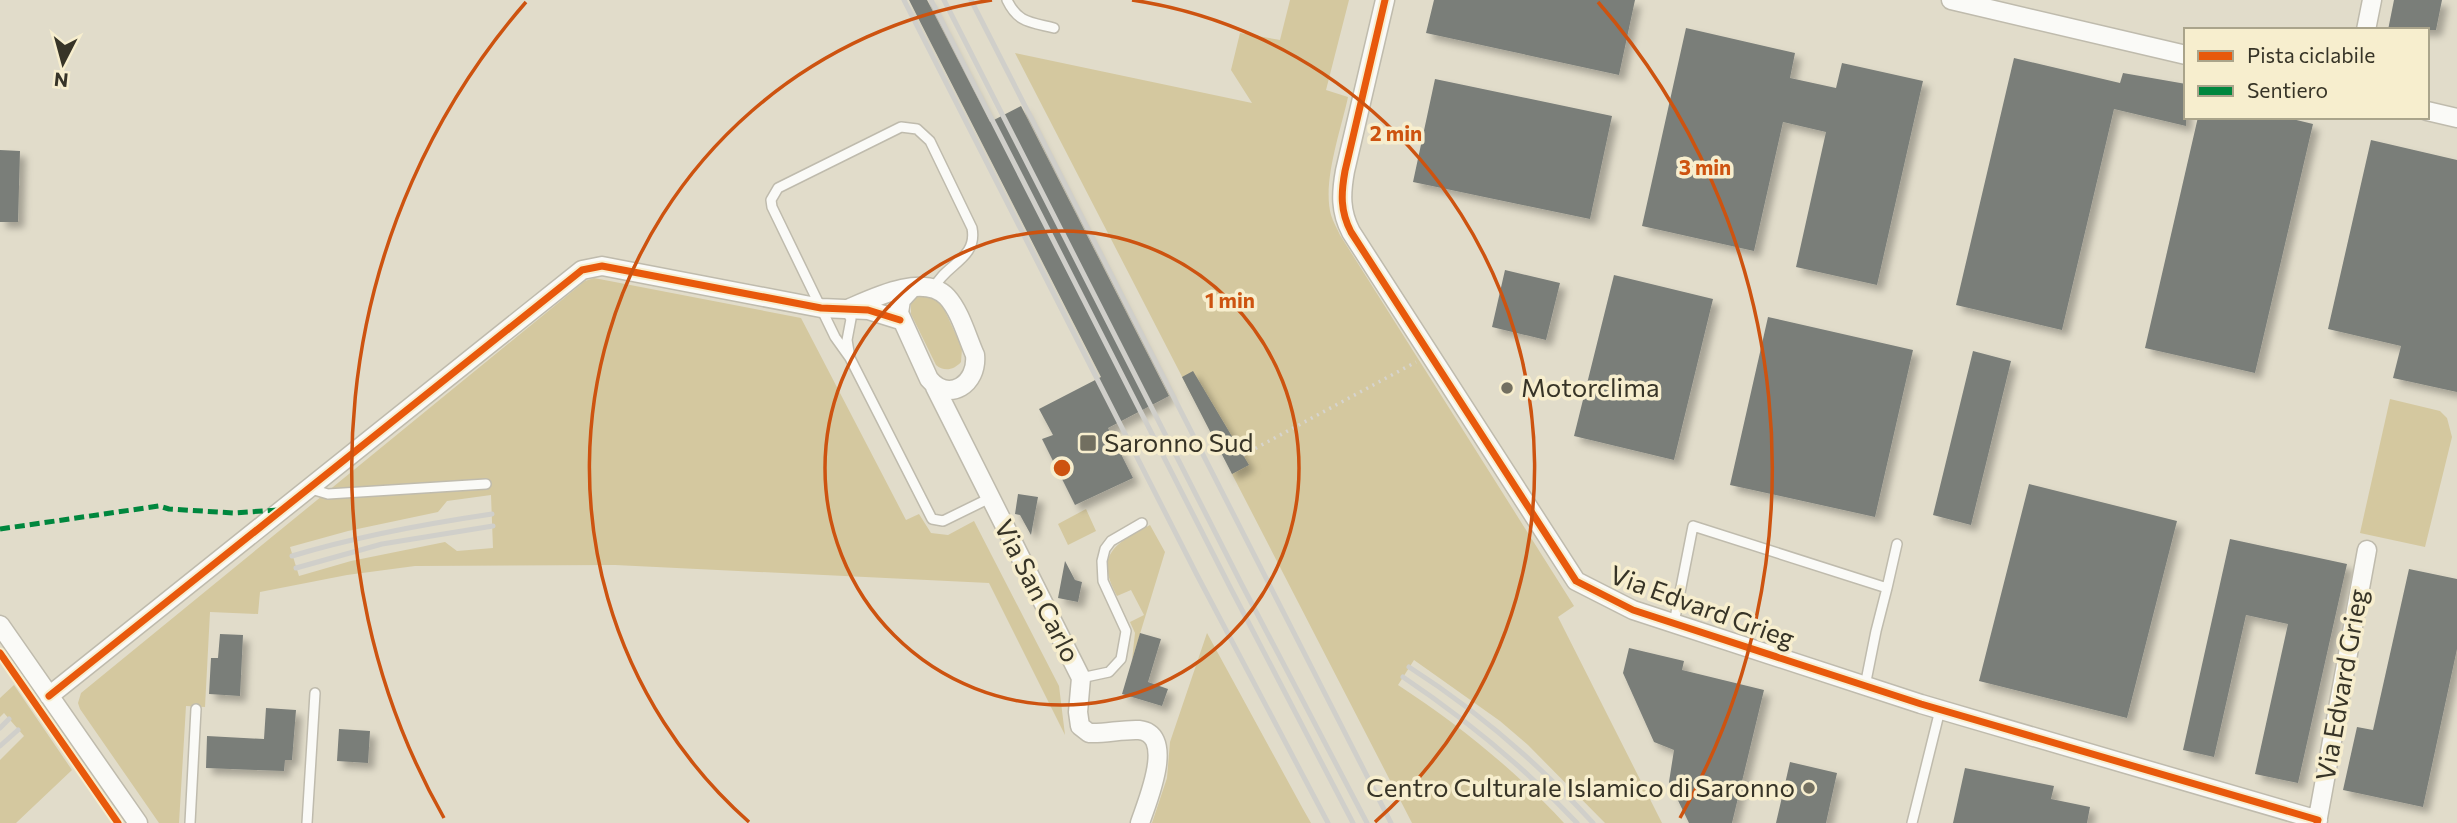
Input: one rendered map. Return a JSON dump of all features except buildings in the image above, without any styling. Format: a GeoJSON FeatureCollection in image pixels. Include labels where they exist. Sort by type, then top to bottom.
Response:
{"type":"FeatureCollection","features":[{"type":"Feature","properties":{"kind":"street","name":"Via Edvard Grieg"},"geometry":{"type":"LineString","coordinates":[[1385,0],[1345,170],[1342,187],[1343,212],[1351,232],[1576,581],[1633,610],[1865,686],[2322,822],[2367,550]]}},
{"type":"Feature","properties":{"kind":"street"},"geometry":{"type":"LineString","coordinates":[[1951,0],[2184,55]]}},
{"type":"Feature","properties":{"kind":"street"},"geometry":{"type":"LineString","coordinates":[[2366,28],[2372,0]]}},
{"type":"Feature","properties":{"kind":"street"},"geometry":{"type":"LineString","coordinates":[[2429,111],[2457,118]]}},
{"type":"Feature","properties":{"kind":"street"},"geometry":{"type":"LineString","coordinates":[[50,696],[582,270],[602,266],[821,308],[900,320],[901,300],[912,288]]}},
{"type":"Feature","properties":{"kind":"street"},"geometry":{"type":"LineString","coordinates":[[852,312],[875,297],[923,286],[934,288],[949,299],[975,355],[976,365],[972,378],[957,389],[944,390],[935,387]]}},
{"type":"Feature","properties":{"kind":"street","name":"Via San Carlo"},"geometry":{"type":"LineString","coordinates":[[900,320],[1081,678],[1078,721],[1083,730],[1096,734],[1143,731],[1153,738],[1156,744],[1155,778],[1140,823]]}},
{"type":"Feature","properties":{"kind":"street"},"geometry":{"type":"LineString","coordinates":[[952,423],[965,384]]}},
{"type":"Feature","properties":{"kind":"street"},"geometry":{"type":"LineString","coordinates":[[0,625],[138,823]]}},
{"type":"Feature","properties":{"kind":"lane"},"geometry":{"type":"LineString","coordinates":[[1007,0],[1012,11],[1022,20],[1054,27]]}},
{"type":"Feature","properties":{"kind":"lane"},"geometry":{"type":"LineString","coordinates":[[934,288],[942,274],[968,253],[974,236],[930,141],[917,129],[901,127],[778,188],[772,194],[772,207],[838,343],[850,358],[932,519],[943,521],[990,498]]}},
{"type":"Feature","properties":{"kind":"lane"},"geometry":{"type":"LineString","coordinates":[[850,358],[846,340],[852,312]]}},
{"type":"Feature","properties":{"kind":"lane"},"geometry":{"type":"LineString","coordinates":[[311,489],[328,494],[486,484]]}},
{"type":"Feature","properties":{"kind":"lane"},"geometry":{"type":"LineString","coordinates":[[1081,678],[1109,672],[1121,659],[1126,631],[1103,580],[1103,555],[1111,541],[1142,523]]}},
{"type":"Feature","properties":{"kind":"lane"},"geometry":{"type":"LineString","coordinates":[[1674,623],[1693,526],[1887,588]]}},
{"type":"Feature","properties":{"kind":"lane"},"geometry":{"type":"LineString","coordinates":[[1865,686],[1897,544]]}},
{"type":"Feature","properties":{"kind":"lane"},"geometry":{"type":"LineString","coordinates":[[307,823],[316,693]]}},
{"type":"Feature","properties":{"kind":"lane"},"geometry":{"type":"LineString","coordinates":[[190,823],[196,709]]}},
{"type":"Feature","properties":{"kind":"lane"},"geometry":{"type":"LineString","coordinates":[[1912,823],[1940,710]]}},
{"type":"Feature","properties":{"kind":"path"},"geometry":{"type":"LineString","coordinates":[[1243,455],[1430,354]]}},
{"type":"Feature","properties":{"kind":"shaded area"},"geometry":{"type":"Polygon","coordinates":[[[1290,0],[1349,0],[1326,90],[1348,97],[1329,187],[1332,218],[1340,235],[1574,606],[1558,617],[1662,823],[1605,823],[1528,745],[1500,721],[1414,660],[1398,685],[1485,749],[1564,823],[1412,823],[1232,474],[1203,389],[1192,396],[1015,53],[1252,103],[1231,70],[1240,33],[1280,40],[1290,0]]]}},
{"type":"Feature","properties":{"kind":"shaded area"},"geometry":{"type":"Polygon","coordinates":[[[594,278],[801,318],[906,520],[919,514],[931,533],[948,535],[974,521],[1059,686],[1065,735],[989,583],[615,565],[415,566],[347,575],[260,592],[258,614],[210,612],[205,707],[186,706],[179,823],[159,823],[80,709],[78,703],[81,693],[585,281],[594,278]],[[491,495],[447,501],[438,512],[348,531],[290,547],[299,576],[351,561],[445,542],[457,551],[493,548],[491,495]]]}},
{"type":"Feature","properties":{"kind":"shaded area"},"geometry":{"type":"Polygon","coordinates":[[[925,293],[940,300],[962,348],[961,362],[952,368],[942,369],[936,365],[911,314],[911,301],[916,295],[925,293]]]}},
{"type":"Feature","properties":{"kind":"shaded area"},"geometry":{"type":"Polygon","coordinates":[[[2390,399],[2440,411],[2447,418],[2452,437],[2425,547],[2360,533],[2390,399]]]}},
{"type":"Feature","properties":{"kind":"shaded area"},"geometry":{"type":"Polygon","coordinates":[[[1086,509],[1096,531],[1068,545],[1058,524],[1086,509]]]}},
{"type":"Feature","properties":{"kind":"shaded area"},"geometry":{"type":"Polygon","coordinates":[[[1150,525],[1165,552],[1132,660],[1135,633],[1130,622],[1144,615],[1131,590],[1117,596],[1110,582],[1108,560],[1118,545],[1150,525]]]}},
{"type":"Feature","properties":{"kind":"shaded area"},"geometry":{"type":"Polygon","coordinates":[[[1207,633],[1311,823],[1152,823],[1167,778],[1170,742],[1207,633]]]}},
{"type":"Feature","properties":{"kind":"shaded area"},"geometry":{"type":"Polygon","coordinates":[[[14,685],[72,770],[16,823],[0,823],[0,760],[24,736],[4,713],[0,717],[0,698],[14,685]]]}},
{"type":"Feature","properties":{"kind":"railway"},"geometry":{"type":"LineString","coordinates":[[904,0],[1197,575],[1328,823]]}},
{"type":"Feature","properties":{"kind":"railway"},"geometry":{"type":"LineString","coordinates":[[931,0],[1353,823]]}},
{"type":"Feature","properties":{"kind":"railway"},"geometry":{"type":"LineString","coordinates":[[944,0],[1241,583],[1367,823]]}},
{"type":"Feature","properties":{"kind":"railway"},"geometry":{"type":"LineString","coordinates":[[971,0],[1391,823]]}},
{"type":"Feature","properties":{"kind":"railway"},"geometry":{"type":"LineString","coordinates":[[292,556],[391,531],[492,514]]}},
{"type":"Feature","properties":{"kind":"railway"},"geometry":{"type":"LineString","coordinates":[[296,568],[382,544],[493,526]]}},
{"type":"Feature","properties":{"kind":"railway"},"geometry":{"type":"LineString","coordinates":[[1409,667],[1506,739],[1593,823]]}},
{"type":"Feature","properties":{"kind":"railway"},"geometry":{"type":"LineString","coordinates":[[1403,677],[1494,745],[1577,823]]}},
{"type":"Feature","properties":{"kind":"railway"},"geometry":{"type":"LineString","coordinates":[[0,728],[9,719]]}},
{"type":"Feature","properties":{"kind":"railway"},"geometry":{"type":"LineString","coordinates":[[0,746],[18,730]]}},
{"type":"Feature","properties":{"kind":"marked path"},"geometry":{"type":"LineString","coordinates":[[0,529],[159,506],[233,513],[278,510]]}},
{"type":"Feature","properties":{"kind":"cycle path"},"geometry":{"type":"LineString","coordinates":[[1385,0],[1345,171],[1342,194],[1345,217],[1351,232],[1576,581],[1633,610],[1921,704],[2318,820],[2317,823]]}},
{"type":"Feature","properties":{"kind":"cycle path"},"geometry":{"type":"LineString","coordinates":[[49,696],[582,270],[602,266],[821,308],[868,310],[900,320]]}},
{"type":"Feature","properties":{"kind":"cycle path"},"geometry":{"type":"LineString","coordinates":[[0,653],[118,823]]}},
{"type":"Feature","properties":{"kind":"place","name":"Motorclima"},"geometry":{"type":"Point","coordinates":[1507,388]}},
{"type":"Feature","properties":{"kind":"place","name":"Saronno Sud"},"geometry":{"type":"Point","coordinates":[1088,443]}},
{"type":"Feature","properties":{"kind":"place","name":"Centro Culturale Islamico di Saronno"},"geometry":{"type":"Point","coordinates":[1809,788]}}]}
